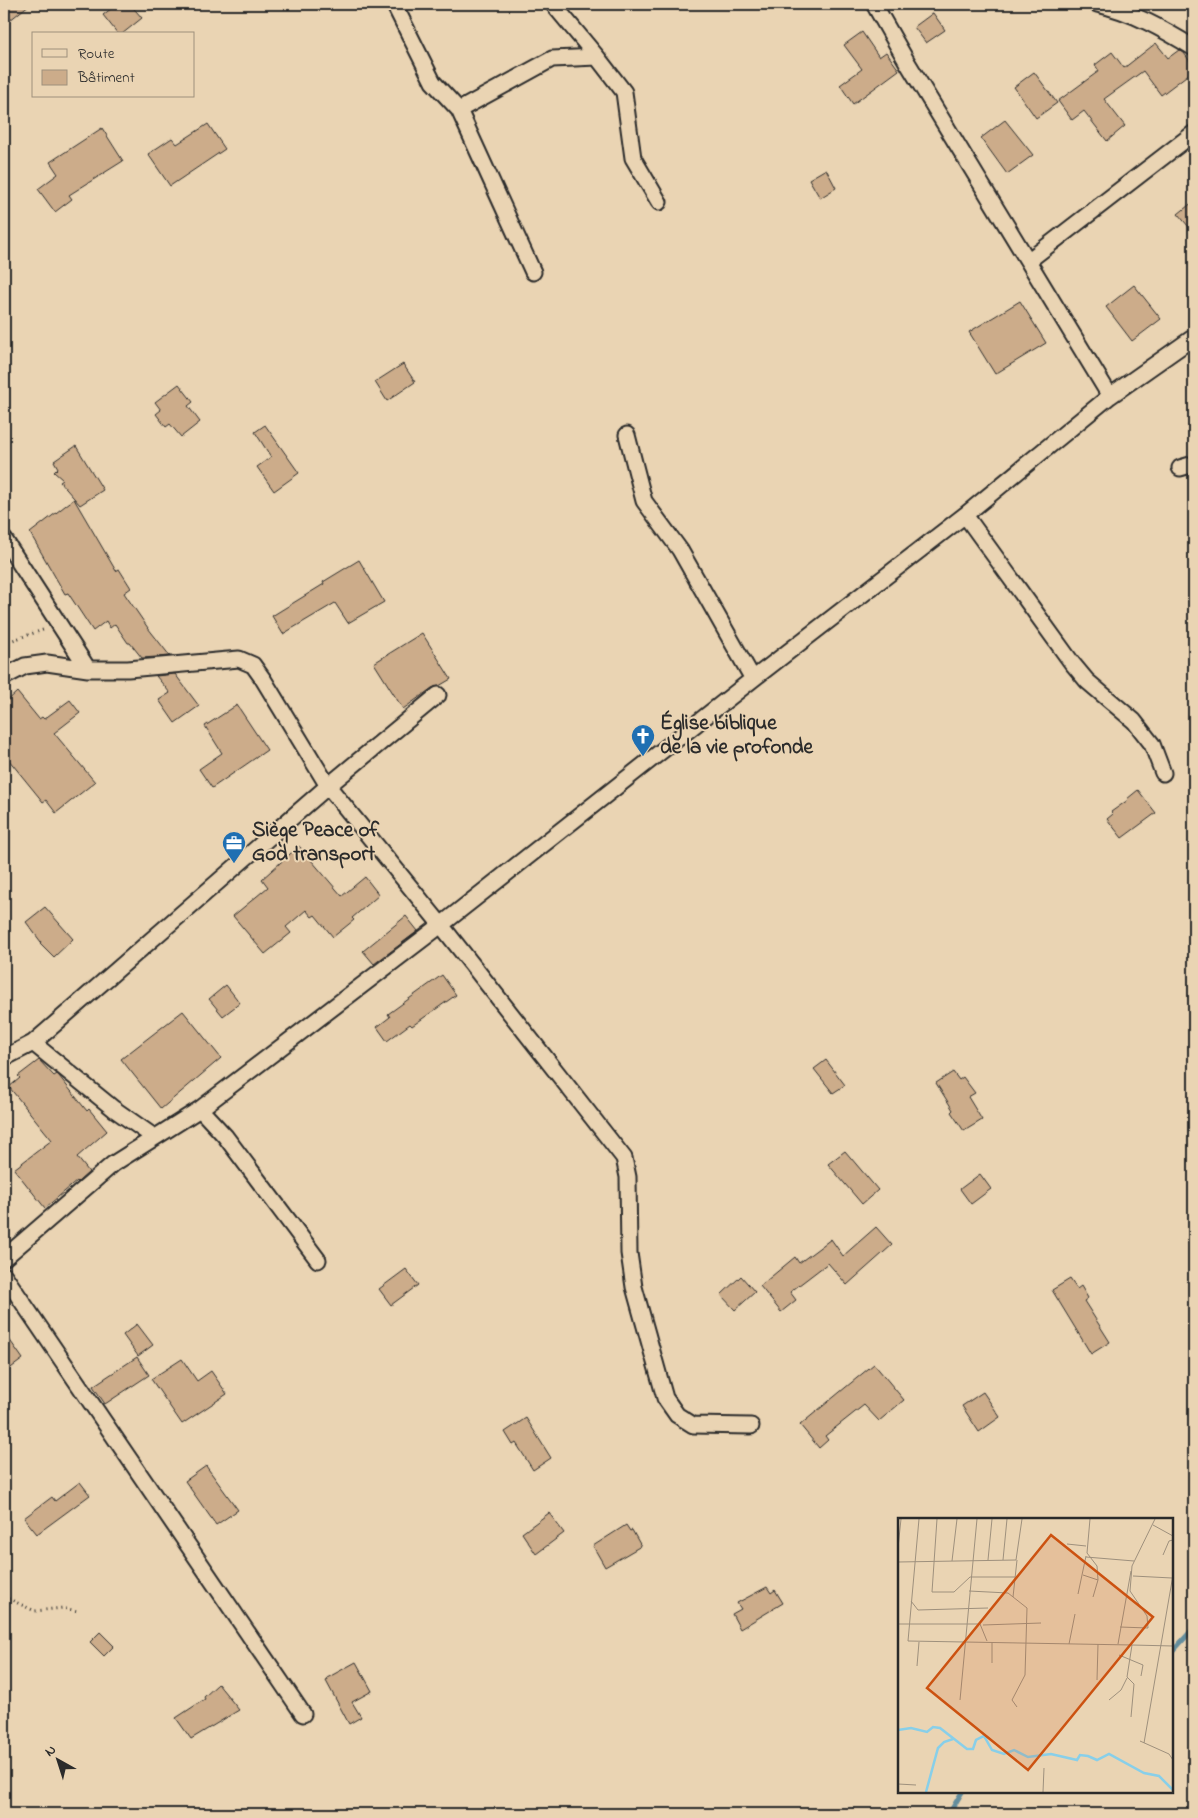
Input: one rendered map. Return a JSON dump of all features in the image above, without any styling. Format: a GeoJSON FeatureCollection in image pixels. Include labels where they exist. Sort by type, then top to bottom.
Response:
{"type":"FeatureCollection","features":[{"type":"Feature","properties":{"kind":"street"},"geometry":{"type":"LineString","coordinates":[[394,4],[433,82],[459,110],[533,272]]}},
{"type":"Feature","properties":{"kind":"street"},"geometry":{"type":"LineString","coordinates":[[553,4],[624,92],[633,158],[659,202]]}},
{"type":"Feature","properties":{"kind":"street"},"geometry":{"type":"LineString","coordinates":[[874,4],[907,62],[1110,396]]}},
{"type":"Feature","properties":{"kind":"street"},"geometry":{"type":"LineString","coordinates":[[1097,4],[1118,9],[1155,24],[1194,48]]}},
{"type":"Feature","properties":{"kind":"street"},"geometry":{"type":"LineString","coordinates":[[459,110],[552,59],[597,57]]}},
{"type":"Feature","properties":{"kind":"street"},"geometry":{"type":"LineString","coordinates":[[1028,262],[1194,132]]}},
{"type":"Feature","properties":{"kind":"street"},"geometry":{"type":"LineString","coordinates":[[4,1258],[112,1164],[200,1109],[441,925],[753,679],[966,515],[1110,396],[1194,337]]}},
{"type":"Feature","properties":{"kind":"street"},"geometry":{"type":"LineString","coordinates":[[627,435],[644,501],[680,550],[753,679]]}},
{"type":"Feature","properties":{"kind":"street"},"geometry":{"type":"LineString","coordinates":[[966,515],[1072,664],[1087,681],[1134,721],[1152,744],[1163,773]]}},
{"type":"Feature","properties":{"kind":"street"},"geometry":{"type":"LineString","coordinates":[[4,539],[88,669]]}},
{"type":"Feature","properties":{"kind":"street"},"geometry":{"type":"LineString","coordinates":[[4,677],[25,666],[46,663],[88,669],[128,669],[239,659],[252,665],[263,679],[328,786],[441,925],[624,1158],[628,1177],[629,1253],[634,1287],[665,1398],[676,1415],[693,1425],[751,1426]]}},
{"type":"Feature","properties":{"kind":"street"},"geometry":{"type":"LineString","coordinates":[[4,1058],[33,1043],[328,786],[438,695]]}},
{"type":"Feature","properties":{"kind":"street"},"geometry":{"type":"LineString","coordinates":[[33,1043],[114,1109],[154,1137]]}},
{"type":"Feature","properties":{"kind":"street"},"geometry":{"type":"LineString","coordinates":[[200,1109],[224,1136],[318,1260]]}},
{"type":"Feature","properties":{"kind":"street"},"geometry":{"type":"LineString","coordinates":[[4,1275],[304,1714]]}},
{"type":"Feature","properties":{"kind":"path"},"geometry":{"type":"LineString","coordinates":[[4,643],[60,625]]}},
{"type":"Feature","properties":{"kind":"path"},"geometry":{"type":"LineString","coordinates":[[4,1602],[9,1599],[35,1611],[64,1608],[78,1611]]}},
{"type":"Feature","properties":{"kind":"building"},"geometry":{"type":"Polygon","coordinates":[[[4,4],[30,4],[4,25],[4,4]]]}},
{"type":"Feature","properties":{"kind":"building"},"geometry":{"type":"Polygon","coordinates":[[[117,4],[130,4],[142,18],[124,32],[116,32],[103,15],[117,4]]]}},
{"type":"Feature","properties":{"kind":"building"},"geometry":{"type":"Polygon","coordinates":[[[933,13],[945,30],[926,43],[914,27],[933,13]]]}},
{"type":"Feature","properties":{"kind":"building"},"geometry":{"type":"Polygon","coordinates":[[[862,32],[879,57],[886,52],[899,70],[853,104],[840,85],[862,69],[844,45],[862,32]]]}},
{"type":"Feature","properties":{"kind":"building"},"geometry":{"type":"Polygon","coordinates":[[[1156,43],[1168,58],[1179,50],[1184,53],[1194,67],[1194,70],[1161,95],[1143,71],[1104,99],[1125,126],[1107,141],[1084,111],[1072,120],[1058,101],[1099,71],[1095,65],[1112,52],[1124,68],[1156,43]]]}},
{"type":"Feature","properties":{"kind":"building"},"geometry":{"type":"Polygon","coordinates":[[[1034,72],[1057,103],[1036,118],[1014,87],[1034,72]]]}},
{"type":"Feature","properties":{"kind":"building"},"geometry":{"type":"Polygon","coordinates":[[[1005,120],[1033,155],[1007,174],[981,138],[1005,120]]]}},
{"type":"Feature","properties":{"kind":"building"},"geometry":{"type":"Polygon","coordinates":[[[208,124],[225,149],[170,186],[148,154],[172,138],[177,144],[208,124]]]}},
{"type":"Feature","properties":{"kind":"building"},"geometry":{"type":"Polygon","coordinates":[[[102,128],[123,161],[69,195],[72,199],[55,212],[38,189],[58,174],[50,162],[102,128]]]}},
{"type":"Feature","properties":{"kind":"building"},"geometry":{"type":"Polygon","coordinates":[[[826,169],[836,188],[820,198],[809,179],[826,169]]]}},
{"type":"Feature","properties":{"kind":"building"},"geometry":{"type":"Polygon","coordinates":[[[1194,201],[1194,233],[1178,214],[1194,201]]]}},
{"type":"Feature","properties":{"kind":"building"},"geometry":{"type":"Polygon","coordinates":[[[1134,285],[1161,319],[1132,341],[1106,307],[1134,285]]]}},
{"type":"Feature","properties":{"kind":"building"},"geometry":{"type":"Polygon","coordinates":[[[1020,301],[1046,343],[995,374],[969,332],[1020,301]]]}},
{"type":"Feature","properties":{"kind":"building"},"geometry":{"type":"Polygon","coordinates":[[[403,364],[415,382],[387,401],[375,382],[403,364]]]}},
{"type":"Feature","properties":{"kind":"building"},"geometry":{"type":"Polygon","coordinates":[[[179,384],[193,402],[188,406],[200,422],[181,437],[170,424],[166,427],[156,414],[161,410],[155,402],[179,384]]]}},
{"type":"Feature","properties":{"kind":"building"},"geometry":{"type":"Polygon","coordinates":[[[265,425],[299,473],[274,491],[257,467],[271,457],[255,432],[265,425]]]}},
{"type":"Feature","properties":{"kind":"building"},"geometry":{"type":"Polygon","coordinates":[[[76,446],[103,490],[80,505],[60,482],[63,480],[54,472],[58,468],[54,461],[76,446]]]}},
{"type":"Feature","properties":{"kind":"building"},"geometry":{"type":"Polygon","coordinates":[[[74,499],[116,571],[119,569],[131,588],[124,593],[170,656],[142,658],[128,643],[115,624],[110,628],[106,621],[93,631],[68,593],[65,594],[30,533],[74,499]]]}},
{"type":"Feature","properties":{"kind":"building"},"geometry":{"type":"Polygon","coordinates":[[[359,560],[384,602],[348,623],[335,603],[283,634],[272,616],[359,560]]]}},
{"type":"Feature","properties":{"kind":"building"},"geometry":{"type":"Polygon","coordinates":[[[422,633],[451,679],[432,688],[403,709],[374,663],[422,633]]]}},
{"type":"Feature","properties":{"kind":"building"},"geometry":{"type":"Polygon","coordinates":[[[175,674],[199,706],[175,723],[159,700],[170,693],[156,676],[175,674]]]}},
{"type":"Feature","properties":{"kind":"building"},"geometry":{"type":"Polygon","coordinates":[[[17,692],[39,719],[42,717],[44,719],[70,700],[80,713],[54,733],[95,782],[56,813],[46,800],[43,802],[4,754],[4,704],[17,692]]]}},
{"type":"Feature","properties":{"kind":"building"},"geometry":{"type":"Polygon","coordinates":[[[237,705],[267,750],[212,788],[199,769],[222,753],[205,726],[237,705]]]}},
{"type":"Feature","properties":{"kind":"building"},"geometry":{"type":"Polygon","coordinates":[[[1138,790],[1156,813],[1122,838],[1107,819],[1113,814],[1111,812],[1138,790]]]}},
{"type":"Feature","properties":{"kind":"building"},"geometry":{"type":"Polygon","coordinates":[[[299,846],[342,896],[365,877],[379,895],[352,918],[354,920],[333,937],[315,915],[312,917],[306,910],[286,927],[291,933],[265,954],[233,916],[268,887],[262,879],[299,846]]]}},
{"type":"Feature","properties":{"kind":"building"},"geometry":{"type":"Polygon","coordinates":[[[45,907],[73,939],[54,957],[40,943],[26,922],[45,907]]]}},
{"type":"Feature","properties":{"kind":"building"},"geometry":{"type":"Polygon","coordinates":[[[406,916],[418,931],[374,964],[363,951],[406,916]]]}},
{"type":"Feature","properties":{"kind":"building"},"geometry":{"type":"Polygon","coordinates":[[[442,975],[456,995],[387,1041],[377,1027],[390,1017],[388,1014],[442,975]]]}},
{"type":"Feature","properties":{"kind":"building"},"geometry":{"type":"Polygon","coordinates":[[[226,985],[240,1003],[223,1016],[209,999],[226,985]]]}},
{"type":"Feature","properties":{"kind":"building"},"geometry":{"type":"Polygon","coordinates":[[[183,1011],[221,1058],[161,1109],[121,1059],[183,1011]]]}},
{"type":"Feature","properties":{"kind":"building"},"geometry":{"type":"Polygon","coordinates":[[[39,1060],[54,1076],[57,1074],[59,1076],[87,1111],[89,1109],[107,1131],[77,1157],[89,1172],[45,1208],[14,1169],[52,1140],[9,1087],[20,1078],[18,1076],[39,1060]]]}},
{"type":"Feature","properties":{"kind":"building"},"geometry":{"type":"Polygon","coordinates":[[[826,1060],[845,1085],[833,1093],[814,1069],[826,1060]]]}},
{"type":"Feature","properties":{"kind":"building"},"geometry":{"type":"Polygon","coordinates":[[[953,1072],[959,1080],[963,1077],[975,1093],[968,1097],[982,1120],[964,1131],[951,1112],[953,1110],[936,1083],[953,1072]]]}},
{"type":"Feature","properties":{"kind":"building"},"geometry":{"type":"Polygon","coordinates":[[[845,1151],[878,1190],[862,1204],[828,1164],[845,1151]]]}},
{"type":"Feature","properties":{"kind":"building"},"geometry":{"type":"Polygon","coordinates":[[[980,1174],[991,1189],[971,1204],[960,1189],[980,1174]]]}},
{"type":"Feature","properties":{"kind":"building"},"geometry":{"type":"Polygon","coordinates":[[[876,1227],[892,1245],[847,1285],[828,1263],[790,1292],[796,1300],[781,1312],[760,1286],[795,1257],[799,1263],[831,1239],[843,1256],[876,1227]]]}},
{"type":"Feature","properties":{"kind":"building"},"geometry":{"type":"Polygon","coordinates":[[[406,1269],[418,1285],[391,1305],[379,1289],[406,1269]]]}},
{"type":"Feature","properties":{"kind":"building"},"geometry":{"type":"Polygon","coordinates":[[[741,1276],[755,1292],[735,1310],[721,1295],[741,1276]]]}},
{"type":"Feature","properties":{"kind":"building"},"geometry":{"type":"Polygon","coordinates":[[[1070,1279],[1077,1289],[1081,1286],[1088,1298],[1084,1301],[1110,1342],[1091,1354],[1052,1290],[1070,1279]]]}},
{"type":"Feature","properties":{"kind":"building"},"geometry":{"type":"Polygon","coordinates":[[[137,1324],[153,1345],[138,1356],[123,1335],[137,1324]]]}},
{"type":"Feature","properties":{"kind":"building"},"geometry":{"type":"Polygon","coordinates":[[[4,1332],[23,1359],[4,1373],[4,1332]]]}},
{"type":"Feature","properties":{"kind":"building"},"geometry":{"type":"Polygon","coordinates":[[[137,1357],[149,1375],[105,1404],[93,1386],[137,1357]]]}},
{"type":"Feature","properties":{"kind":"building"},"geometry":{"type":"Polygon","coordinates":[[[182,1359],[197,1381],[211,1371],[227,1394],[182,1424],[151,1379],[182,1359]]]}},
{"type":"Feature","properties":{"kind":"building"},"geometry":{"type":"Polygon","coordinates":[[[874,1364],[904,1400],[879,1421],[864,1405],[825,1436],[828,1440],[819,1448],[800,1425],[874,1364]]]}},
{"type":"Feature","properties":{"kind":"building"},"geometry":{"type":"Polygon","coordinates":[[[983,1392],[1000,1417],[979,1432],[962,1406],[983,1392]]]}},
{"type":"Feature","properties":{"kind":"building"},"geometry":{"type":"Polygon","coordinates":[[[526,1418],[551,1458],[533,1470],[516,1443],[513,1445],[505,1432],[526,1418]]]}},
{"type":"Feature","properties":{"kind":"building"},"geometry":{"type":"Polygon","coordinates":[[[206,1466],[238,1510],[216,1525],[185,1481],[206,1466]]]}},
{"type":"Feature","properties":{"kind":"building"},"geometry":{"type":"Polygon","coordinates":[[[80,1482],[90,1495],[37,1534],[24,1518],[52,1497],[55,1501],[80,1482]]]}},
{"type":"Feature","properties":{"kind":"building"},"geometry":{"type":"Polygon","coordinates":[[[549,1513],[564,1533],[536,1554],[522,1533],[549,1513]]]}},
{"type":"Feature","properties":{"kind":"building"},"geometry":{"type":"Polygon","coordinates":[[[626,1525],[630,1531],[632,1530],[641,1546],[605,1567],[593,1546],[626,1525]]]}},
{"type":"Feature","properties":{"kind":"building"},"geometry":{"type":"Polygon","coordinates":[[[767,1587],[771,1593],[775,1590],[783,1603],[740,1629],[732,1614],[741,1609],[737,1603],[767,1587]]]}},
{"type":"Feature","properties":{"kind":"building"},"geometry":{"type":"Polygon","coordinates":[[[100,1632],[114,1646],[104,1656],[90,1642],[100,1632]]]}},
{"type":"Feature","properties":{"kind":"building"},"geometry":{"type":"Polygon","coordinates":[[[356,1662],[372,1691],[352,1702],[361,1717],[349,1724],[326,1681],[328,1680],[327,1678],[356,1662]]]}},
{"type":"Feature","properties":{"kind":"building"},"geometry":{"type":"Polygon","coordinates":[[[218,1684],[239,1710],[191,1739],[176,1718],[205,1699],[204,1697],[218,1684]]]}},
{"type":"Feature","properties":{"kind":"waterway"},"geometry":{"type":"LineString","coordinates":[[1173,1651],[1194,1628]]}},
{"type":"Feature","properties":{"kind":"waterway"},"geometry":{"type":"LineString","coordinates":[[949,1814],[961,1793]]}},
{"type":"Feature","properties":{"kind":"place","name":"Église biblique de la vie profonde"},"geometry":{"type":"Point","coordinates":[643,757]}},
{"type":"Feature","properties":{"kind":"place","name":"Siège Peace of God transport"},"geometry":{"type":"Point","coordinates":[234,864]}}]}
